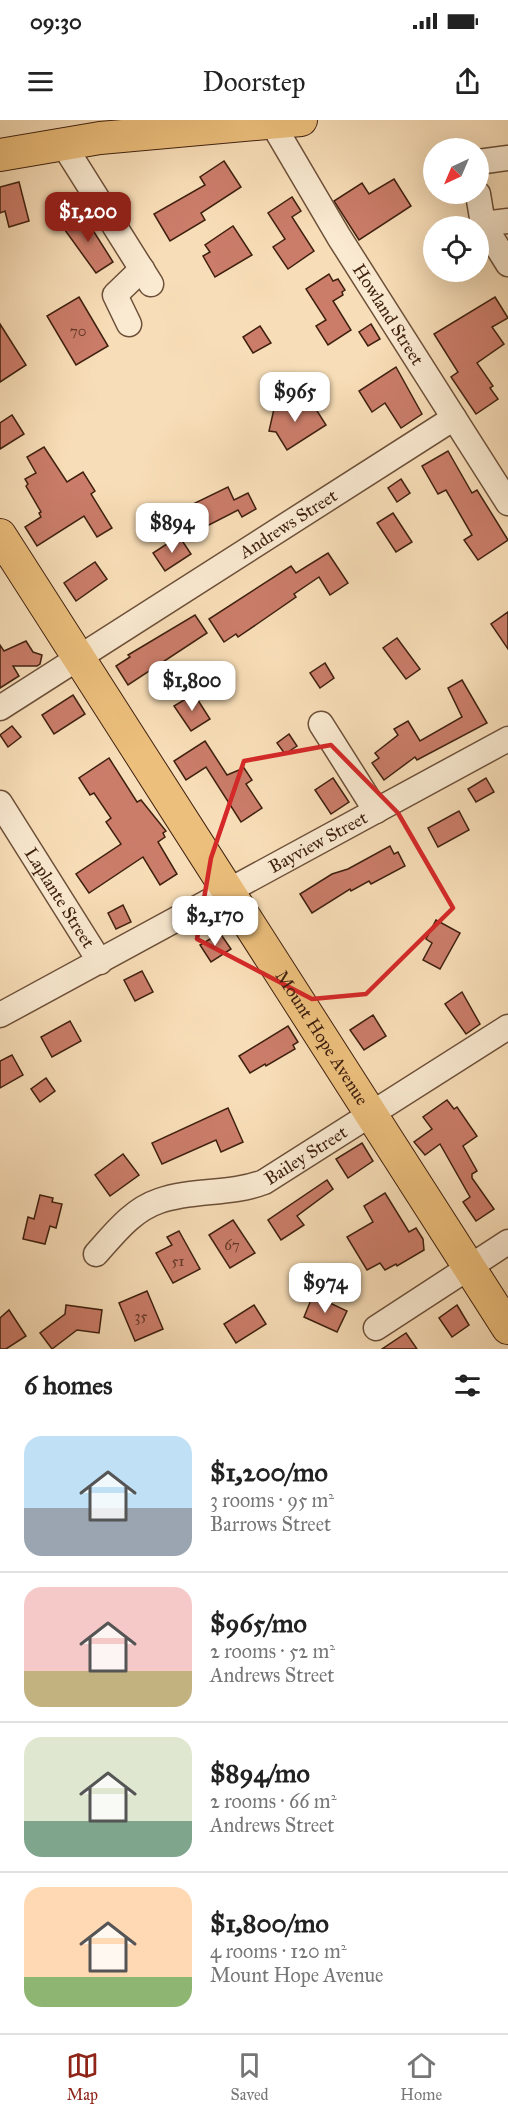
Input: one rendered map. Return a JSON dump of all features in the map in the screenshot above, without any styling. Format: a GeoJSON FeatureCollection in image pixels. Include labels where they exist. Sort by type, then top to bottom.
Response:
{"type":"FeatureCollection","features":[{"type":"Feature","properties":{"kind":"main road"},"geometry":{"type":"LineString","coordinates":[[0,155],[63,144],[286,121]]}},
{"type":"Feature","properties":{"kind":"main road","name":"Mount Hope Avenue"},"geometry":{"type":"LineString","coordinates":[[0,535],[508,1328]]}},
{"type":"Feature","properties":{"kind":"street","name":"Howland Street"},"geometry":{"type":"LineString","coordinates":[[286,121],[339,237],[508,503]]}},
{"type":"Feature","properties":{"kind":"street"},"geometry":{"type":"LineString","coordinates":[[63,144],[146,277],[115,295],[129,324]]}},
{"type":"Feature","properties":{"kind":"street"},"geometry":{"type":"LineString","coordinates":[[489,161],[508,158]]}},
{"type":"Feature","properties":{"kind":"street"},"geometry":{"type":"LineString","coordinates":[[489,223],[508,221]]}},
{"type":"Feature","properties":{"kind":"street"},"geometry":{"type":"LineString","coordinates":[[489,234],[508,264]]}},
{"type":"Feature","properties":{"kind":"street","name":"Andrews Street"},"geometry":{"type":"LineString","coordinates":[[0,708],[454,418]]}},
{"type":"Feature","properties":{"kind":"street"},"geometry":{"type":"LineString","coordinates":[[321,724],[376,811]]}},
{"type":"Feature","properties":{"kind":"street","name":"Bayview Street"},"geometry":{"type":"LineString","coordinates":[[0,1015],[508,739]]}},
{"type":"Feature","properties":{"kind":"street","name":"Laplante Street"},"geometry":{"type":"LineString","coordinates":[[0,803],[100,962]]}},
{"type":"Feature","properties":{"kind":"street","name":"Bailey Street"},"geometry":{"type":"LineString","coordinates":[[96,1254],[122,1225],[138,1212],[159,1201],[191,1194],[234,1191],[264,1182],[508,1027]]}},
{"type":"Feature","properties":{"kind":"street"},"geometry":{"type":"LineString","coordinates":[[376,1328],[508,1242]]}},
{"type":"Feature","properties":{"kind":"highlighted area"},"geometry":{"type":"Polygon","coordinates":[[[331,745],[398,813],[453,908],[366,994],[312,999],[197,939],[211,858],[244,761],[331,745]]]}},
{"type":"Feature","properties":{"kind":"building"},"geometry":{"type":"Polygon","coordinates":[[[224,161],[241,187],[201,213],[205,220],[170,241],[154,214],[205,185],[200,177],[224,161]]]}},
{"type":"Feature","properties":{"kind":"building"},"geometry":{"type":"Polygon","coordinates":[[[394,179],[411,206],[359,240],[334,201],[362,183],[369,194],[394,179]]]}},
{"type":"Feature","properties":{"kind":"building"},"geometry":{"type":"Polygon","coordinates":[[[19,182],[29,221],[9,227],[5,211],[0,213],[0,187],[19,182]]]}},
{"type":"Feature","properties":{"kind":"building"},"geometry":{"type":"Polygon","coordinates":[[[292,197],[301,211],[292,217],[314,251],[288,269],[273,247],[285,239],[268,213],[292,197]]]}},
{"type":"Feature","properties":{"kind":"building"},"geometry":{"type":"Polygon","coordinates":[[[82,213],[113,262],[96,273],[62,226],[82,213]]]}},
{"type":"Feature","properties":{"kind":"building"},"geometry":{"type":"Polygon","coordinates":[[[233,226],[252,255],[215,277],[203,256],[210,252],[205,245],[233,226]]]}},
{"type":"Feature","properties":{"kind":"building"},"geometry":{"type":"Polygon","coordinates":[[[329,274],[333,281],[338,279],[345,290],[342,292],[343,295],[333,301],[351,330],[328,345],[316,326],[326,320],[306,289],[329,274]]]}},
{"type":"Feature","properties":{"kind":"building"},"geometry":{"type":"Polygon","coordinates":[[[79,297],[108,346],[76,365],[47,316],[79,297]]]}},
{"type":"Feature","properties":{"kind":"building"},"geometry":{"type":"Polygon","coordinates":[[[495,297],[508,318],[492,327],[504,344],[477,363],[493,386],[490,388],[498,399],[476,414],[451,377],[458,372],[434,334],[495,297]]]}},
{"type":"Feature","properties":{"kind":"building"},"geometry":{"type":"Polygon","coordinates":[[[0,324],[26,365],[0,382],[0,324]]]}},
{"type":"Feature","properties":{"kind":"building"},"geometry":{"type":"Polygon","coordinates":[[[371,324],[380,339],[368,346],[359,332],[371,324]]]}},
{"type":"Feature","properties":{"kind":"building"},"geometry":{"type":"Polygon","coordinates":[[[260,326],[271,343],[253,353],[243,337],[260,326]]]}},
{"type":"Feature","properties":{"kind":"building"},"geometry":{"type":"Polygon","coordinates":[[[396,367],[422,414],[401,428],[385,403],[372,412],[359,391],[396,367]]]}},
{"type":"Feature","properties":{"kind":"building"},"geometry":{"type":"Polygon","coordinates":[[[276,400],[310,409],[314,406],[326,425],[287,450],[276,432],[269,431],[276,400]]]}},
{"type":"Feature","properties":{"kind":"building"},"geometry":{"type":"Polygon","coordinates":[[[12,415],[24,434],[0,449],[0,423],[12,415]]]}},
{"type":"Feature","properties":{"kind":"building"},"geometry":{"type":"Polygon","coordinates":[[[44,447],[67,482],[83,472],[95,491],[91,494],[112,528],[97,537],[84,516],[37,546],[25,527],[41,517],[39,513],[41,512],[26,486],[28,484],[25,479],[36,473],[27,457],[44,447]]]}},
{"type":"Feature","properties":{"kind":"building"},"geometry":{"type":"Polygon","coordinates":[[[448,451],[472,493],[477,490],[508,540],[478,560],[464,540],[472,535],[446,490],[438,494],[422,466],[448,451]]]}},
{"type":"Feature","properties":{"kind":"building"},"geometry":{"type":"Polygon","coordinates":[[[401,479],[410,493],[397,502],[388,488],[401,479]]]}},
{"type":"Feature","properties":{"kind":"building"},"geometry":{"type":"Polygon","coordinates":[[[228,487],[234,500],[248,493],[256,509],[242,517],[238,510],[207,526],[195,503],[228,487]]]}},
{"type":"Feature","properties":{"kind":"building"},"geometry":{"type":"Polygon","coordinates":[[[393,513],[412,542],[396,552],[377,523],[393,513]]]}},
{"type":"Feature","properties":{"kind":"building"},"geometry":{"type":"Polygon","coordinates":[[[179,536],[191,554],[165,571],[153,553],[179,536]]]}},
{"type":"Feature","properties":{"kind":"building"},"geometry":{"type":"Polygon","coordinates":[[[328,553],[348,583],[330,595],[319,577],[294,594],[296,597],[260,622],[238,637],[236,634],[224,642],[209,619],[291,566],[296,573],[328,553]]]}},
{"type":"Feature","properties":{"kind":"building"},"geometry":{"type":"Polygon","coordinates":[[[95,562],[107,579],[76,601],[64,583],[95,562]]]}},
{"type":"Feature","properties":{"kind":"building"},"geometry":{"type":"Polygon","coordinates":[[[508,612],[508,649],[491,624],[508,612]]]}},
{"type":"Feature","properties":{"kind":"building"},"geometry":{"type":"Polygon","coordinates":[[[195,615],[207,633],[128,685],[116,666],[130,657],[128,655],[195,615]]]}},
{"type":"Feature","properties":{"kind":"building"},"geometry":{"type":"Polygon","coordinates":[[[397,638],[420,669],[406,679],[383,648],[397,638]]]}},
{"type":"Feature","properties":{"kind":"building"},"geometry":{"type":"Polygon","coordinates":[[[26,641],[33,652],[42,655],[40,664],[13,666],[19,676],[0,688],[0,645],[4,651],[26,641]]]}},
{"type":"Feature","properties":{"kind":"building"},"geometry":{"type":"Polygon","coordinates":[[[325,663],[334,678],[320,688],[310,673],[325,663]]]}},
{"type":"Feature","properties":{"kind":"building"},"geometry":{"type":"Polygon","coordinates":[[[462,680],[487,723],[417,760],[415,757],[384,780],[372,763],[379,758],[375,753],[398,735],[394,729],[408,721],[420,741],[462,717],[448,688],[462,680]]]}},
{"type":"Feature","properties":{"kind":"building"},"geometry":{"type":"Polygon","coordinates":[[[194,694],[210,719],[191,731],[174,706],[194,694]]]}},
{"type":"Feature","properties":{"kind":"building"},"geometry":{"type":"Polygon","coordinates":[[[73,695],[85,714],[54,734],[42,715],[73,695]]]}},
{"type":"Feature","properties":{"kind":"building"},"geometry":{"type":"Polygon","coordinates":[[[12,726],[21,737],[8,747],[0,735],[12,726]]]}},
{"type":"Feature","properties":{"kind":"building"},"geometry":{"type":"Polygon","coordinates":[[[289,734],[297,746],[285,754],[277,743],[289,734]]]}},
{"type":"Feature","properties":{"kind":"building"},"geometry":{"type":"Polygon","coordinates":[[[205,741],[227,775],[244,768],[252,780],[246,784],[262,808],[241,822],[206,767],[186,780],[174,761],[205,741]]]}},
{"type":"Feature","properties":{"kind":"building"},"geometry":{"type":"Polygon","coordinates":[[[109,758],[137,802],[141,800],[166,831],[163,833],[165,837],[158,842],[177,874],[160,885],[143,857],[89,893],[76,874],[121,844],[106,822],[111,818],[94,793],[90,795],[79,778],[109,758]]]}},
{"type":"Feature","properties":{"kind":"building"},"geometry":{"type":"Polygon","coordinates":[[[333,778],[349,802],[331,814],[315,790],[333,778]]]}},
{"type":"Feature","properties":{"kind":"building"},"geometry":{"type":"Polygon","coordinates":[[[486,778],[494,792],[476,802],[468,789],[486,778]]]}},
{"type":"Feature","properties":{"kind":"building"},"geometry":{"type":"Polygon","coordinates":[[[459,811],[469,830],[438,847],[428,828],[459,811]]]}},
{"type":"Feature","properties":{"kind":"building"},"geometry":{"type":"Polygon","coordinates":[[[390,846],[394,854],[398,852],[405,866],[371,884],[369,881],[351,891],[350,889],[312,913],[300,894],[332,874],[348,869],[390,846]]]}},
{"type":"Feature","properties":{"kind":"building"},"geometry":{"type":"Polygon","coordinates":[[[123,905],[131,922],[116,929],[108,913],[123,905]]]}},
{"type":"Feature","properties":{"kind":"building"},"geometry":{"type":"Polygon","coordinates":[[[436,920],[460,933],[440,969],[423,960],[432,943],[426,939],[436,920]]]}},
{"type":"Feature","properties":{"kind":"building"},"geometry":{"type":"Polygon","coordinates":[[[220,933],[231,949],[211,962],[200,945],[220,933]]]}},
{"type":"Feature","properties":{"kind":"building"},"geometry":{"type":"Polygon","coordinates":[[[142,971],[153,992],[135,1001],[124,980],[142,971]]]}},
{"type":"Feature","properties":{"kind":"building"},"geometry":{"type":"Polygon","coordinates":[[[462,992],[480,1024],[466,1034],[445,1004],[462,992]]]}},
{"type":"Feature","properties":{"kind":"building"},"geometry":{"type":"Polygon","coordinates":[[[373,1015],[386,1036],[364,1050],[350,1030],[373,1015]]]}},
{"type":"Feature","properties":{"kind":"building"},"geometry":{"type":"Polygon","coordinates":[[[70,1021],[81,1041],[52,1057],[41,1037],[70,1021]]]}},
{"type":"Feature","properties":{"kind":"building"},"geometry":{"type":"Polygon","coordinates":[[[288,1026],[298,1042],[293,1045],[295,1049],[250,1073],[239,1056],[288,1026]]]}},
{"type":"Feature","properties":{"kind":"building"},"geometry":{"type":"Polygon","coordinates":[[[12,1055],[23,1075],[0,1088],[0,1061],[12,1055]]]}},
{"type":"Feature","properties":{"kind":"building"},"geometry":{"type":"Polygon","coordinates":[[[46,1078],[55,1091],[40,1102],[31,1089],[46,1078]]]}},
{"type":"Feature","properties":{"kind":"building"},"geometry":{"type":"Polygon","coordinates":[[[447,1100],[454,1109],[457,1107],[477,1136],[463,1146],[477,1171],[472,1174],[472,1178],[494,1209],[476,1221],[463,1202],[470,1197],[440,1144],[425,1155],[414,1142],[432,1129],[423,1117],[447,1100]]]}},
{"type":"Feature","properties":{"kind":"building"},"geometry":{"type":"Polygon","coordinates":[[[228,1108],[243,1142],[221,1152],[216,1140],[162,1164],[152,1143],[228,1108]]]}},
{"type":"Feature","properties":{"kind":"building"},"geometry":{"type":"Polygon","coordinates":[[[362,1143],[373,1161],[348,1178],[336,1159],[362,1143]]]}},
{"type":"Feature","properties":{"kind":"building"},"geometry":{"type":"Polygon","coordinates":[[[123,1154],[139,1175],[110,1196],[95,1175],[123,1154]]]}},
{"type":"Feature","properties":{"kind":"building"},"geometry":{"type":"Polygon","coordinates":[[[327,1180],[333,1189],[297,1216],[304,1225],[281,1240],[268,1220],[327,1180]]]}},
{"type":"Feature","properties":{"kind":"building"},"geometry":{"type":"Polygon","coordinates":[[[385,1193],[409,1232],[416,1228],[423,1239],[424,1250],[397,1266],[396,1264],[385,1270],[380,1263],[367,1270],[347,1237],[373,1222],[364,1206],[385,1193]]]}},
{"type":"Feature","properties":{"kind":"building"},"geometry":{"type":"Polygon","coordinates":[[[40,1195],[53,1198],[52,1202],[62,1204],[56,1228],[50,1226],[45,1244],[23,1239],[28,1217],[34,1219],[40,1195]]]}},
{"type":"Feature","properties":{"kind":"building"},"geometry":{"type":"Polygon","coordinates":[[[233,1220],[255,1253],[230,1268],[209,1235],[233,1220]]]}},
{"type":"Feature","properties":{"kind":"building"},"geometry":{"type":"Polygon","coordinates":[[[179,1231],[200,1269],[173,1283],[156,1253],[172,1245],[167,1237],[179,1231]]]}},
{"type":"Feature","properties":{"kind":"building"},"geometry":{"type":"Polygon","coordinates":[[[147,1291],[163,1329],[135,1341],[119,1303],[147,1291]]]}},
{"type":"Feature","properties":{"kind":"building"},"geometry":{"type":"Polygon","coordinates":[[[313,1295],[347,1311],[337,1332],[304,1317],[313,1295]]]}},
{"type":"Feature","properties":{"kind":"building"},"geometry":{"type":"Polygon","coordinates":[[[66,1305],[102,1310],[99,1333],[77,1330],[52,1349],[40,1333],[65,1314],[66,1305]]]}},
{"type":"Feature","properties":{"kind":"building"},"geometry":{"type":"Polygon","coordinates":[[[254,1305],[266,1324],[236,1343],[224,1324],[254,1305]]]}},
{"type":"Feature","properties":{"kind":"building"},"geometry":{"type":"Polygon","coordinates":[[[457,1305],[469,1325],[452,1337],[439,1318],[457,1305]]]}},
{"type":"Feature","properties":{"kind":"building"},"geometry":{"type":"Polygon","coordinates":[[[9,1310],[26,1336],[6,1349],[0,1349],[0,1318],[9,1310]]]}},
{"type":"Feature","properties":{"kind":"building"},"geometry":{"type":"Polygon","coordinates":[[[406,1333],[417,1349],[382,1349],[406,1333]]]}}]}
